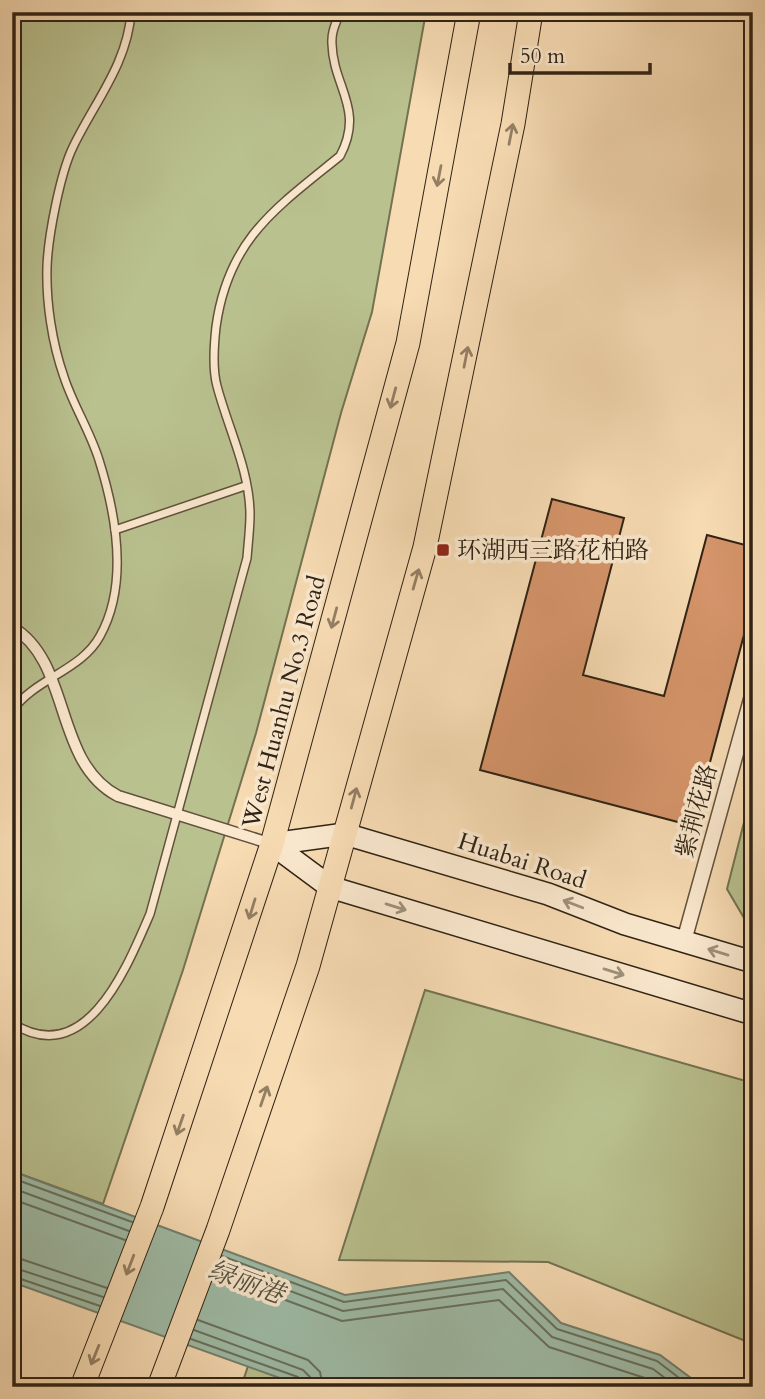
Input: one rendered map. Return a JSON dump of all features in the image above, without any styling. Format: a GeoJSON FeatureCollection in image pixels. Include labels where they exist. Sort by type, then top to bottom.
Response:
{"type":"FeatureCollection","features":[{"type":"Feature","properties":{"kind":"main road","name":"West Huanhu No.3 Road"},"geometry":{"type":"LineString","coordinates":[[82,1387],[152,1207],[272,844],[408,343],[469,12]]}},
{"type":"Feature","properties":{"kind":"main road"},"geometry":{"type":"LineString","coordinates":[[159,1387],[218,1230],[308,966],[425,547],[513,124],[531,12]]}},
{"type":"Feature","properties":{"kind":"main road","name":"Huabai Road"},"geometry":{"type":"LineString","coordinates":[[272,844],[345,834],[548,894],[625,924],[753,962]]}},
{"type":"Feature","properties":{"kind":"main road"},"geometry":{"type":"LineString","coordinates":[[272,844],[330,887],[753,1014]]}},
{"type":"Feature","properties":{"kind":"street"},"geometry":{"type":"LineString","coordinates":[[12,627],[38,647],[68,731],[91,773],[104,789],[272,844]]}},
{"type":"Feature","properties":{"kind":"street","name":"紫荆花路"},"geometry":{"type":"LineString","coordinates":[[684,941],[753,692]]}},
{"type":"Feature","properties":{"kind":"lane"},"geometry":{"type":"LineString","coordinates":[[12,711],[29,692],[84,657],[99,638],[111,613],[117,574],[115,530],[99,459],[63,376],[51,320],[47,267],[52,224],[71,150],[118,64],[131,27],[131,12]]}},
{"type":"Feature","properties":{"kind":"lane"},"geometry":{"type":"LineString","coordinates":[[12,1023],[27,1033],[48,1036],[70,1033],[97,1012],[128,965],[150,914],[247,558],[250,513],[239,455],[216,382],[215,342],[221,295],[237,256],[251,234],[340,156],[347,143],[351,113],[331,46],[332,32],[340,12]]}},
{"type":"Feature","properties":{"kind":"lane"},"geometry":{"type":"LineString","coordinates":[[115,530],[245,486]]}},
{"type":"Feature","properties":{"kind":"shaded area"},"geometry":{"type":"Polygon","coordinates":[[[12,12],[426,12],[372,312],[341,413],[256,733],[183,970],[103,1204],[12,1171],[12,12]]]}},
{"type":"Feature","properties":{"kind":"shaded area"},"geometry":{"type":"Polygon","coordinates":[[[753,787],[753,924],[747,923],[727,889],[753,787]]]}},
{"type":"Feature","properties":{"kind":"shaded area"},"geometry":{"type":"Polygon","coordinates":[[[425,990],[753,1083],[753,1344],[548,1262],[339,1260],[425,990]]]}},
{"type":"Feature","properties":{"kind":"shaded area"},"geometry":{"type":"Polygon","coordinates":[[[248,1366],[305,1387],[241,1387],[248,1366]]]}},
{"type":"Feature","properties":{"kind":"water","name":"绿丽港"},"geometry":{"type":"Polygon","coordinates":[[[12,1171],[345,1295],[509,1272],[561,1323],[660,1355],[703,1387],[305,1387],[12,1282],[12,1171]]]}},
{"type":"Feature","properties":{"kind":"building"},"geometry":{"type":"Polygon","coordinates":[[[552,499],[624,518],[583,675],[664,696],[707,535],[753,547],[753,601],[693,826],[480,770],[552,499]]]}},
{"type":"Feature","properties":{"kind":"place","name":"环湖西三路花柏路"},"geometry":{"type":"Point","coordinates":[443,550]}}]}
